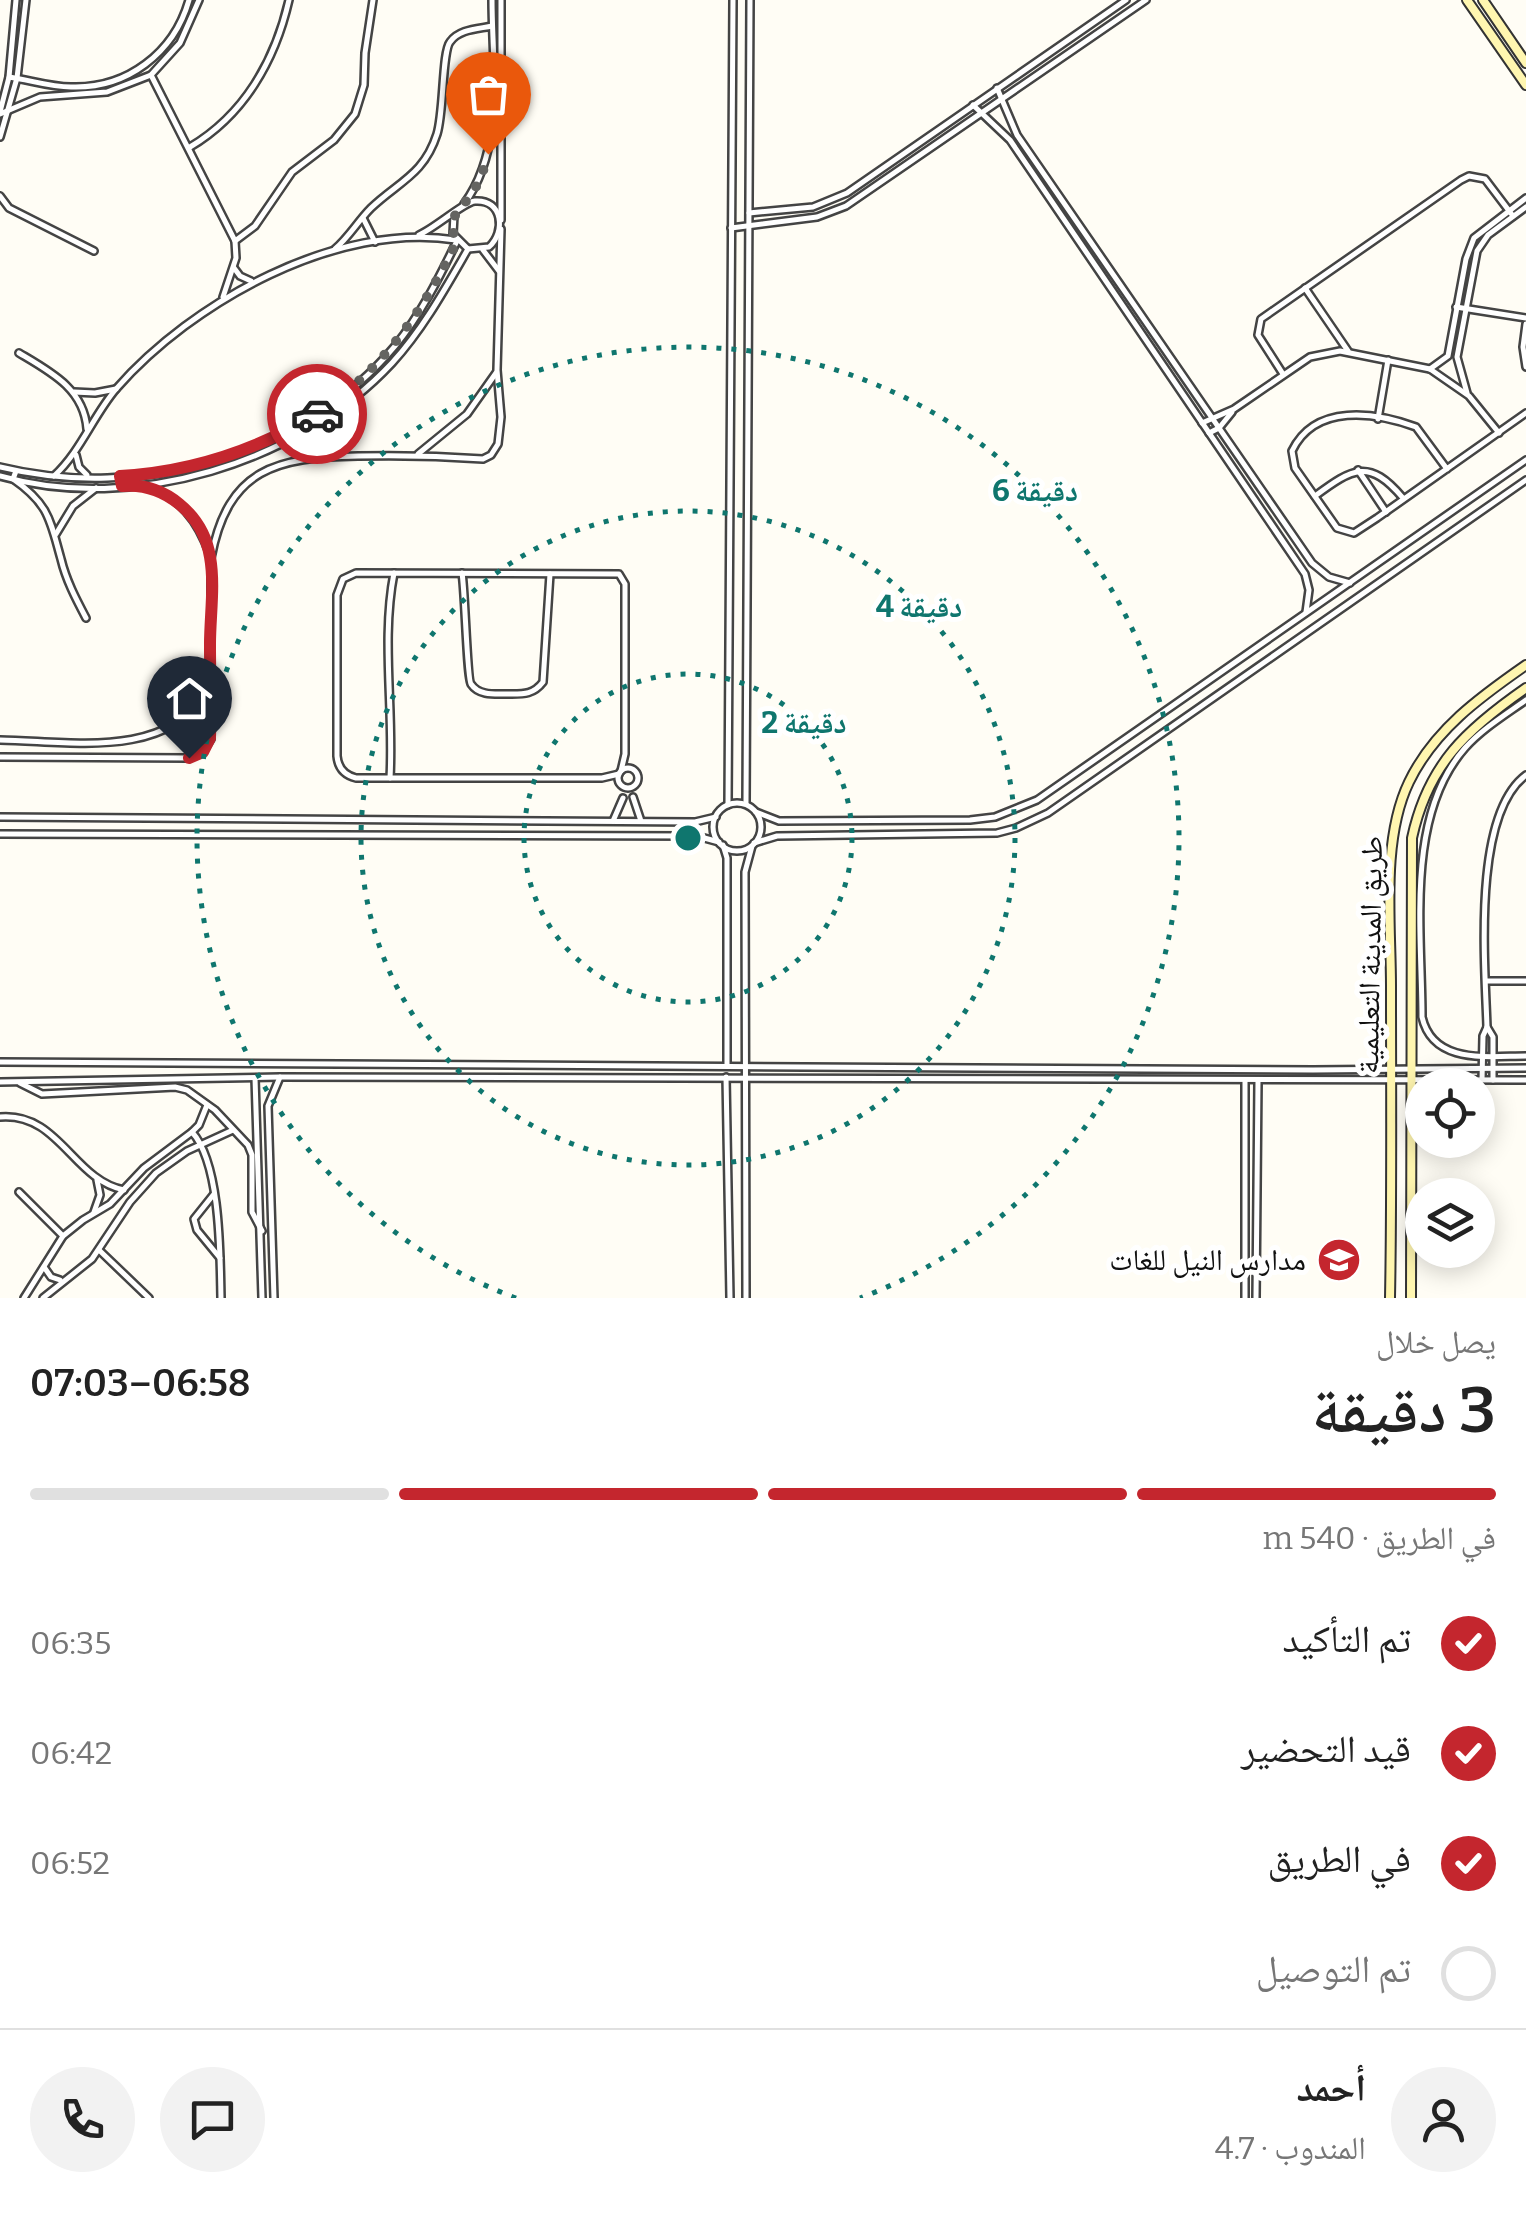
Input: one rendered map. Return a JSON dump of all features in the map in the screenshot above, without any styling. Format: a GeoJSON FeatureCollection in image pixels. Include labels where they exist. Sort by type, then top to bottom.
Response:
{"type":"FeatureCollection","features":[{"type":"Feature","properties":{"kind":"street"},"geometry":{"type":"LineString","coordinates":[[0,137],[10,110],[16,0]]}},
{"type":"Feature","properties":{"kind":"street"},"geometry":{"type":"LineString","coordinates":[[0,113],[13,78],[26,0]]}},
{"type":"Feature","properties":{"kind":"street"},"geometry":{"type":"LineString","coordinates":[[13,78],[51,85],[91,86],[131,74],[153,59],[178,28],[188,0]]}},
{"type":"Feature","properties":{"kind":"street"},"geometry":{"type":"LineString","coordinates":[[0,113],[29,100],[50,95],[92,95],[122,88],[151,75],[180,43],[200,0]]}},
{"type":"Feature","properties":{"kind":"street"},"geometry":{"type":"LineString","coordinates":[[190,147],[222,125],[258,80],[276,44],[289,0]]}},
{"type":"Feature","properties":{"kind":"street"},"geometry":{"type":"LineString","coordinates":[[235,241],[255,226],[292,172],[334,140],[355,114],[364,85],[373,0]]}},
{"type":"Feature","properties":{"kind":"street"},"geometry":{"type":"LineString","coordinates":[[412,238],[454,215],[478,184],[488,154],[498,81],[492,0]]}},
{"type":"Feature","properties":{"kind":"street"},"geometry":{"type":"LineString","coordinates":[[0,757],[196,756],[208,746],[210,738],[210,558],[222,518],[236,496],[254,478],[290,460],[416,455],[482,459],[498,444],[498,81],[502,0]]}},
{"type":"Feature","properties":{"kind":"street"},"geometry":{"type":"LineString","coordinates":[[0,817],[701,822],[716,817],[728,804],[733,0]]}},
{"type":"Feature","properties":{"kind":"street"},"geometry":{"type":"LineString","coordinates":[[746,804],[750,0]]}},
{"type":"Feature","properties":{"kind":"street"},"geometry":{"type":"LineString","coordinates":[[748,212],[804,209],[839,198],[1126,0]]}},
{"type":"Feature","properties":{"kind":"street"},"geometry":{"type":"LineString","coordinates":[[732,228],[817,217],[846,206],[1146,0]]}},
{"type":"Feature","properties":{"kind":"street"},"geometry":{"type":"LineString","coordinates":[[1468,0],[1526,85]]}},
{"type":"Feature","properties":{"kind":"street"},"geometry":{"type":"LineString","coordinates":[[1483,0],[1526,63]]}},
{"type":"Feature","properties":{"kind":"street"},"geometry":{"type":"LineString","coordinates":[[333,252],[363,218],[408,180],[430,150],[441,116],[448,45],[464,32],[492,26]]}},
{"type":"Feature","properties":{"kind":"street"},"geometry":{"type":"LineString","coordinates":[[151,75],[235,241],[234,268],[222,300]]}},
{"type":"Feature","properties":{"kind":"street"},"geometry":{"type":"LineString","coordinates":[[50,95],[51,85]]}},
{"type":"Feature","properties":{"kind":"street"},"geometry":{"type":"LineString","coordinates":[[91,86],[92,95]]}},
{"type":"Feature","properties":{"kind":"street"},"geometry":{"type":"LineString","coordinates":[[998,88],[1017,134],[1312,563],[1330,576],[1350,583]]}},
{"type":"Feature","properties":{"kind":"street"},"geometry":{"type":"LineString","coordinates":[[973,104],[1010,140],[1305,574],[1310,590],[1305,615]]}},
{"type":"Feature","properties":{"kind":"street"},"geometry":{"type":"LineString","coordinates":[[1284,374],[1258,335],[1258,324],[1468,176],[1485,179],[1514,216]]}},
{"type":"Feature","properties":{"kind":"street"},"geometry":{"type":"LineString","coordinates":[[0,196],[9,208],[94,251]]}},
{"type":"Feature","properties":{"kind":"street"},"geometry":{"type":"LineString","coordinates":[[1430,369],[1448,356],[1466,259],[1474,238],[1526,198]]}},
{"type":"Feature","properties":{"kind":"street"},"geometry":{"type":"LineString","coordinates":[[464,204],[484,202],[501,220]]}},
{"type":"Feature","properties":{"kind":"street"},"geometry":{"type":"LineString","coordinates":[[0,209],[9,208]]}},
{"type":"Feature","properties":{"kind":"street"},"geometry":{"type":"LineString","coordinates":[[1468,396],[1457,357],[1477,251],[1488,235],[1526,208]]}},
{"type":"Feature","properties":{"kind":"street"},"geometry":{"type":"LineString","coordinates":[[0,467],[54,476],[164,472],[220,460],[298,426],[370,372],[395,346],[426,303],[456,241],[451,228],[454,215]]}},
{"type":"Feature","properties":{"kind":"street"},"geometry":{"type":"LineString","coordinates":[[363,218],[376,242]]}},
{"type":"Feature","properties":{"kind":"street"},"geometry":{"type":"LineString","coordinates":[[54,476],[76,452],[116,389],[160,346],[222,300],[254,282],[333,252],[376,242],[412,238],[456,241],[468,249],[482,250],[495,242],[501,230]]}},
{"type":"Feature","properties":{"kind":"street"},"geometry":{"type":"LineString","coordinates":[[0,476],[122,486],[187,477],[242,462],[320,422],[381,374],[434,308],[468,249]]}},
{"type":"Feature","properties":{"kind":"street"},"geometry":{"type":"LineString","coordinates":[[482,250],[500,272]]}},
{"type":"Feature","properties":{"kind":"street"},"geometry":{"type":"LineString","coordinates":[[234,268],[240,276],[254,282]]}},
{"type":"Feature","properties":{"kind":"street"},"geometry":{"type":"LineString","coordinates":[[1305,288],[1348,352]]}},
{"type":"Feature","properties":{"kind":"street"},"geometry":{"type":"LineString","coordinates":[[426,303],[434,308]]}},
{"type":"Feature","properties":{"kind":"street"},"geometry":{"type":"LineString","coordinates":[[1456,307],[1526,321],[1526,367]]}},
{"type":"Feature","properties":{"kind":"street"},"geometry":{"type":"LineString","coordinates":[[1202,422],[1234,409],[1317,354],[1348,352],[1430,369],[1468,396],[1499,433]]}},
{"type":"Feature","properties":{"kind":"street"},"geometry":{"type":"LineString","coordinates":[[20,354],[74,392],[84,409],[87,430]]}},
{"type":"Feature","properties":{"kind":"street"},"geometry":{"type":"LineString","coordinates":[[1378,419],[1388,360]]}},
{"type":"Feature","properties":{"kind":"street"},"geometry":{"type":"LineString","coordinates":[[416,455],[467,414],[497,370]]}},
{"type":"Feature","properties":{"kind":"street"},"geometry":{"type":"LineString","coordinates":[[74,392],[116,389]]}},
{"type":"Feature","properties":{"kind":"street"},"geometry":{"type":"LineString","coordinates":[[1209,433],[1219,428],[1234,409]]}},
{"type":"Feature","properties":{"kind":"street"},"geometry":{"type":"LineString","coordinates":[[1447,469],[1416,427],[1347,414],[1334,415],[1298,441],[1292,451],[1292,463],[1337,528],[1345,533],[1358,531],[1526,414]]}},
{"type":"Feature","properties":{"kind":"street"},"geometry":{"type":"LineString","coordinates":[[320,422],[326,446],[339,456]]}},
{"type":"Feature","properties":{"kind":"street"},"geometry":{"type":"LineString","coordinates":[[76,452],[79,467],[90,476]]}},
{"type":"Feature","properties":{"kind":"street"},"geometry":{"type":"LineString","coordinates":[[728,804],[746,804],[780,821],[970,820],[995,817],[1037,800],[1526,460]]}},
{"type":"Feature","properties":{"kind":"street"},"geometry":{"type":"LineString","coordinates":[[1314,496],[1358,470],[1383,476],[1404,499]]}},
{"type":"Feature","properties":{"kind":"street"},"geometry":{"type":"LineString","coordinates":[[1358,470],[1386,512]]}},
{"type":"Feature","properties":{"kind":"street"},"geometry":{"type":"LineString","coordinates":[[13,479],[16,471]]}},
{"type":"Feature","properties":{"kind":"street"},"geometry":{"type":"LineString","coordinates":[[120,476],[122,486]]}},
{"type":"Feature","properties":{"kind":"street"},"geometry":{"type":"LineString","coordinates":[[13,479],[40,502],[56,534],[66,578],[86,618]]}},
{"type":"Feature","properties":{"kind":"street"},"geometry":{"type":"LineString","coordinates":[[0,834],[698,836],[737,850],[778,836],[997,834],[1048,812],[1526,480]]}},
{"type":"Feature","properties":{"kind":"street"},"geometry":{"type":"LineString","coordinates":[[140,484],[181,505],[200,529],[210,558]]}},
{"type":"Feature","properties":{"kind":"street"},"geometry":{"type":"LineString","coordinates":[[56,534],[73,506],[98,486]]}},
{"type":"Feature","properties":{"kind":"street"},"geometry":{"type":"LineString","coordinates":[[462,573],[469,682],[484,693],[525,694],[540,687],[546,677],[550,572]]}},
{"type":"Feature","properties":{"kind":"street"},"geometry":{"type":"LineString","coordinates":[[390,778],[392,727],[387,632],[394,573]]}},
{"type":"Feature","properties":{"kind":"street"},"geometry":{"type":"LineString","coordinates":[[613,821],[623,790],[620,772],[625,754],[625,581],[616,573],[351,574],[341,583],[337,595],[337,760],[351,777],[602,778],[620,772],[632,769]]}},
{"type":"Feature","properties":{"kind":"street","name":"طريق المدينة التعليمية"},"geometry":{"type":"LineString","coordinates":[[1390,1294],[1392,844],[1400,807],[1408,782],[1444,730],[1490,690],[1526,666]]}},
{"type":"Feature","properties":{"kind":"street"},"geometry":{"type":"LineString","coordinates":[[1209,681],[1219,694]]}},
{"type":"Feature","properties":{"kind":"street","name":"طريق المدينة التعليمية"},"geometry":{"type":"LineString","coordinates":[[1411,1068],[1411,872],[1416,820],[1428,785],[1451,750],[1476,724],[1526,688]]}},
{"type":"Feature","properties":{"kind":"street"},"geometry":{"type":"LineString","coordinates":[[0,740],[119,742],[147,738],[183,720],[210,690]]}},
{"type":"Feature","properties":{"kind":"street"},"geometry":{"type":"LineString","coordinates":[[1526,700],[1483,731],[1452,765],[1434,800],[1423,846],[1422,1022],[1431,1038],[1460,1056],[1526,1056]]}},
{"type":"Feature","properties":{"kind":"street"},"geometry":{"type":"LineString","coordinates":[[625,754],[638,778],[633,792],[641,821]]}},
{"type":"Feature","properties":{"kind":"street"},"geometry":{"type":"LineString","coordinates":[[1482,1068],[1487,1026],[1490,843],[1508,795],[1526,775]]}},
{"type":"Feature","properties":{"kind":"street"},"geometry":{"type":"LineString","coordinates":[[602,778],[633,792]]}},
{"type":"Feature","properties":{"kind":"street"},"geometry":{"type":"LineString","coordinates":[[746,1298],[745,866],[761,828],[756,812]]}},
{"type":"Feature","properties":{"kind":"street"},"geometry":{"type":"LineString","coordinates":[[716,817],[714,832],[726,858],[730,1298]]}},
{"type":"Feature","properties":{"kind":"street"},"geometry":{"type":"LineString","coordinates":[[1486,980],[1526,981]]}},
{"type":"Feature","properties":{"kind":"street"},"geometry":{"type":"LineString","coordinates":[[1487,1026],[1493,1036],[1493,1068]]}},
{"type":"Feature","properties":{"kind":"street"},"geometry":{"type":"LineString","coordinates":[[0,1062],[1405,1068]]}},
{"type":"Feature","properties":{"kind":"street"},"geometry":{"type":"LineString","coordinates":[[1495,1068],[1526,1068]]}},
{"type":"Feature","properties":{"kind":"street"},"geometry":{"type":"LineString","coordinates":[[274,1298],[268,1106],[280,1077]]}},
{"type":"Feature","properties":{"kind":"street"},"geometry":{"type":"LineString","coordinates":[[0,1082],[280,1077],[1405,1080]]}},
{"type":"Feature","properties":{"kind":"street"},"geometry":{"type":"LineString","coordinates":[[255,1078],[262,1298]]}},
{"type":"Feature","properties":{"kind":"street"},"geometry":{"type":"LineString","coordinates":[[1495,1080],[1526,1080]]}},
{"type":"Feature","properties":{"kind":"street"},"geometry":{"type":"LineString","coordinates":[[18,1081],[42,1094],[175,1087],[187,1090],[227,1120],[250,1150],[252,1212],[262,1231]]}},
{"type":"Feature","properties":{"kind":"street"},"geometry":{"type":"LineString","coordinates":[[1245,1081],[1245,1298]]}},
{"type":"Feature","properties":{"kind":"street"},"geometry":{"type":"LineString","coordinates":[[1256,1298],[1258,1081]]}},
{"type":"Feature","properties":{"kind":"street"},"geometry":{"type":"LineString","coordinates":[[24,1298],[64,1236],[110,1204],[144,1168],[192,1132],[207,1105]]}},
{"type":"Feature","properties":{"kind":"street"},"geometry":{"type":"LineString","coordinates":[[0,1117],[27,1120],[45,1128],[96,1177],[108,1186],[124,1190]]}},
{"type":"Feature","properties":{"kind":"street"},"geometry":{"type":"LineString","coordinates":[[43,1298],[100,1250],[156,1173],[187,1151],[233,1130]]}},
{"type":"Feature","properties":{"kind":"street"},"geometry":{"type":"LineString","coordinates":[[192,1132],[200,1144],[214,1194],[221,1298]]}},
{"type":"Feature","properties":{"kind":"street"},"geometry":{"type":"LineString","coordinates":[[181,1141],[187,1151]]}},
{"type":"Feature","properties":{"kind":"street","name":"طريق المدينة التعليمية"},"geometry":{"type":"LineString","coordinates":[[1410,1158],[1411,1295]]}},
{"type":"Feature","properties":{"kind":"street"},"geometry":{"type":"LineString","coordinates":[[94,1213],[100,1195],[96,1177]]}},
{"type":"Feature","properties":{"kind":"street"},"geometry":{"type":"LineString","coordinates":[[18,1192],[64,1236]]}},
{"type":"Feature","properties":{"kind":"street"},"geometry":{"type":"LineString","coordinates":[[214,1194],[194,1220],[197,1230],[220,1258]]}},
{"type":"Feature","properties":{"kind":"street"},"geometry":{"type":"LineString","coordinates":[[110,1204],[119,1206],[122,1215]]}},
{"type":"Feature","properties":{"kind":"street"},"geometry":{"type":"LineString","coordinates":[[100,1250],[149,1298]]}},
{"type":"Feature","properties":{"kind":"street"},"geometry":{"type":"LineString","coordinates":[[44,1267],[51,1277],[63,1280]]}},
{"type":"Feature","properties":{"kind":"street"},"geometry":{"type":"LineString","coordinates":[[1390,1294],[1411,1295]]}},
{"type":"Feature","properties":{"kind":"way so far"},"geometry":{"type":"LineString","coordinates":[[317,414],[383,359],[424,306],[457,241],[451,228],[454,215],[478,184],[488,154]]}},
{"type":"Feature","properties":{"kind":"place","name":"مدارس النيل للغات"},"geometry":{"type":"Point","coordinates":[1339,1260]}},
{"type":"Feature","properties":{"kind":"route"},"geometry":{"type":"LineString","coordinates":[[189,758],[203,752],[210,738],[210,558],[200,529],[181,505],[140,484],[122,486],[120,476],[164,472],[220,460],[258,446],[317,414]]}}]}
